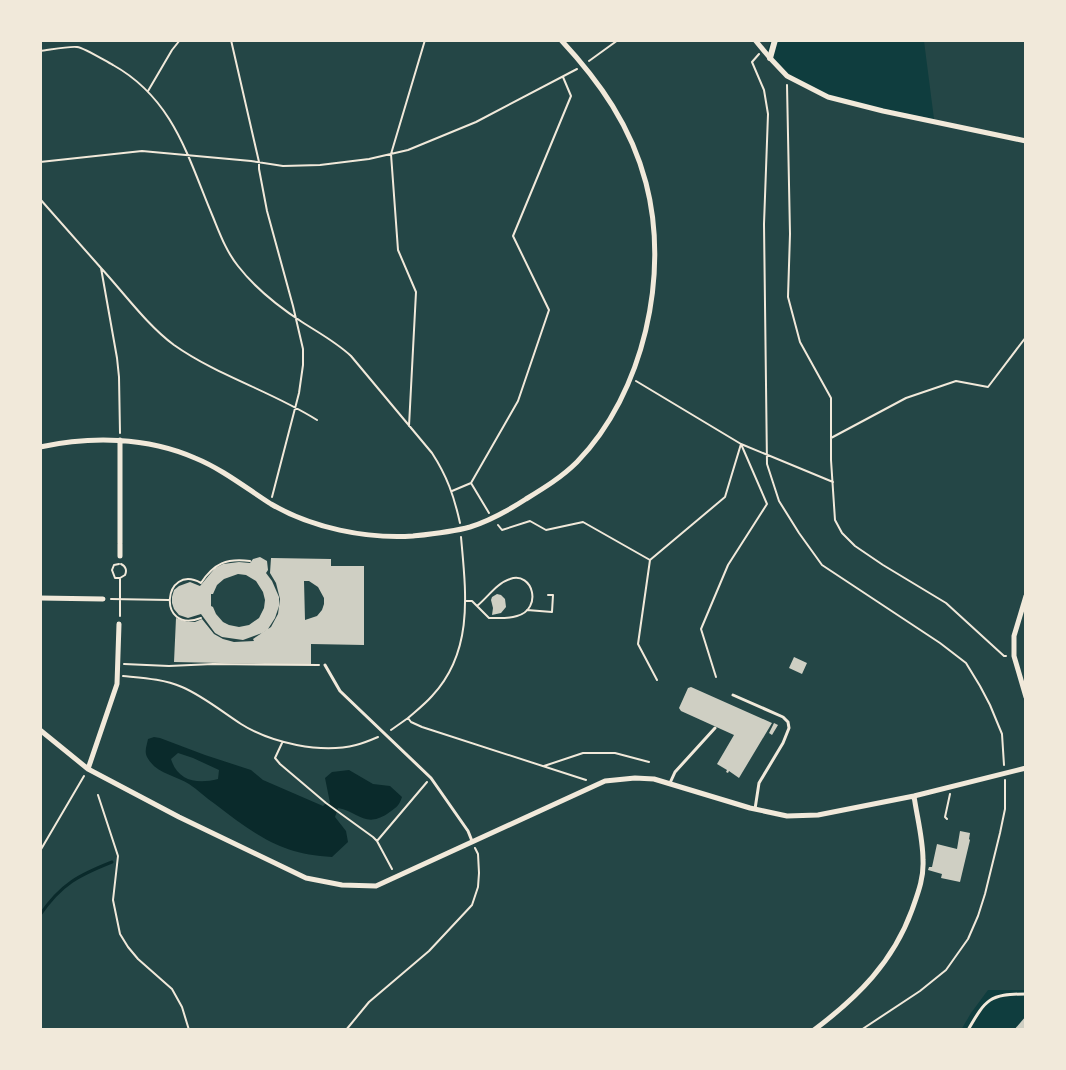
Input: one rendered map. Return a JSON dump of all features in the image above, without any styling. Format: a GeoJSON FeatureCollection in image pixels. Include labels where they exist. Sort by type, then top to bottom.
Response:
{"type":"FeatureCollection","features":[{"type":"Feature","properties":{"kind":"street"},"geometry":{"type":"LineString","coordinates":[[40,447],[76,441],[120,440],[153,445],[192,456],[281,509],[315,523],[379,536],[414,536],[471,527],[506,511],[551,484],[576,463],[590,446],[608,420],[631,378],[648,320],[655,251],[651,206],[643,171],[627,130],[608,98],[584,65],[561,40]]}},
{"type":"Feature","properties":{"kind":"street"},"geometry":{"type":"LineString","coordinates":[[755,40],[787,76],[828,97],[1026,141]]}},
{"type":"Feature","properties":{"kind":"street"},"geometry":{"type":"LineString","coordinates":[[770,58],[776,40]]}},
{"type":"Feature","properties":{"kind":"street"},"geometry":{"type":"LineString","coordinates":[[120,440],[120,556]]}},
{"type":"Feature","properties":{"kind":"street"},"geometry":{"type":"LineString","coordinates":[[1026,596],[1014,636],[1014,656],[1026,697]]}},
{"type":"Feature","properties":{"kind":"street"},"geometry":{"type":"LineString","coordinates":[[40,598],[104,599]]}},
{"type":"Feature","properties":{"kind":"street"},"geometry":{"type":"LineString","coordinates":[[88,769],[117,684],[119,624]]}},
{"type":"Feature","properties":{"kind":"street"},"geometry":{"type":"LineString","coordinates":[[40,730],[88,769],[179,817],[306,878],[342,885],[376,886],[605,781],[654,779],[755,809],[787,816],[818,815],[914,796],[1006,770],[1026,768]]}},
{"type":"Feature","properties":{"kind":"street"},"geometry":{"type":"LineString","coordinates":[[813,1029],[838,1011],[872,979],[893,949],[909,919],[920,891],[923,860],[914,796]]}},
{"type":"Feature","properties":{"kind":"lane"},"geometry":{"type":"LineString","coordinates":[[325,665],[339,691],[431,778],[468,831],[472,842]]}},
{"type":"Feature","properties":{"kind":"lane"},"geometry":{"type":"LineString","coordinates":[[733,695],[783,717],[788,722],[789,728],[783,743],[759,783],[755,809]]}},
{"type":"Feature","properties":{"kind":"lane"},"geometry":{"type":"LineString","coordinates":[[670,783],[675,772],[715,728]]}},
{"type":"Feature","properties":{"kind":"lane"},"geometry":{"type":"LineString","coordinates":[[968,1029],[981,1006],[994,996],[1026,994]]}},
{"type":"Feature","properties":{"kind":"path"},"geometry":{"type":"LineString","coordinates":[[148,92],[180,40]]}},
{"type":"Feature","properties":{"kind":"path"},"geometry":{"type":"LineString","coordinates":[[231,40],[259,162],[267,212],[304,356],[295,407],[270,503]]}},
{"type":"Feature","properties":{"kind":"path"},"geometry":{"type":"LineString","coordinates":[[409,426],[416,292],[398,250],[392,154],[425,40]]}},
{"type":"Feature","properties":{"kind":"path"},"geometry":{"type":"LineString","coordinates":[[40,162],[142,151],[283,166],[320,165],[392,154],[408,150],[476,122],[584,65],[618,40]]}},
{"type":"Feature","properties":{"kind":"path"},"geometry":{"type":"LineString","coordinates":[[40,51],[77,47],[122,70],[148,92],[174,126],[232,258],[272,300],[351,356],[432,453],[441,467],[452,491],[461,529],[466,601],[463,636],[453,663],[434,694],[389,732],[356,745],[340,747],[309,747],[282,742],[243,725],[199,695],[181,686],[153,678],[117,675]]}},
{"type":"Feature","properties":{"kind":"path"},"geometry":{"type":"LineString","coordinates":[[762,50],[752,62],[764,90],[768,114],[764,224],[766,464],[779,501],[822,565],[940,643],[966,663],[990,705],[1002,734],[1006,770]]}},
{"type":"Feature","properties":{"kind":"path"},"geometry":{"type":"LineString","coordinates":[[787,76],[790,234],[788,297],[800,342],[831,398],[835,520],[842,533],[855,546],[946,603],[1004,656],[1014,656]]}},
{"type":"Feature","properties":{"kind":"path"},"geometry":{"type":"LineString","coordinates":[[452,491],[471,483],[518,401],[549,310],[513,236],[571,96],[563,77]]}},
{"type":"Feature","properties":{"kind":"path"},"geometry":{"type":"LineString","coordinates":[[40,199],[100,268],[173,344],[202,363],[295,407],[317,420]]}},
{"type":"Feature","properties":{"kind":"path"},"geometry":{"type":"LineString","coordinates":[[100,268],[117,358],[120,440]]}},
{"type":"Feature","properties":{"kind":"path"},"geometry":{"type":"LineString","coordinates":[[831,438],[906,398],[956,381],[988,387],[1026,337]]}},
{"type":"Feature","properties":{"kind":"path"},"geometry":{"type":"LineString","coordinates":[[631,378],[741,444],[833,482]]}},
{"type":"Feature","properties":{"kind":"path"},"geometry":{"type":"LineString","coordinates":[[657,680],[638,644],[650,560],[724,497],[741,444]]}},
{"type":"Feature","properties":{"kind":"path"},"geometry":{"type":"LineString","coordinates":[[716,677],[701,629],[728,565],[767,504],[741,444]]}},
{"type":"Feature","properties":{"kind":"path"},"geometry":{"type":"LineString","coordinates":[[471,483],[502,530],[530,521],[546,530],[584,522],[650,560]]}},
{"type":"Feature","properties":{"kind":"path"},"geometry":{"type":"LineString","coordinates":[[201,618],[192,620],[181,618],[171,609],[169,600],[173,588],[182,581],[190,579],[201,583],[217,565],[228,561],[250,561]]}},
{"type":"Feature","properties":{"kind":"path"},"geometry":{"type":"LineString","coordinates":[[115,564],[122,564],[126,569],[125,575],[120,578],[115,578],[112,574],[115,564]]}},
{"type":"Feature","properties":{"kind":"path"},"geometry":{"type":"LineString","coordinates":[[119,624],[120,578]]}},
{"type":"Feature","properties":{"kind":"path"},"geometry":{"type":"LineString","coordinates":[[466,601],[472,601],[477,606],[489,618],[518,616],[532,604],[531,588],[521,579],[515,578],[502,583],[477,606]]}},
{"type":"Feature","properties":{"kind":"path"},"geometry":{"type":"LineString","coordinates":[[527,610],[552,612],[553,595],[548,596]]}},
{"type":"Feature","properties":{"kind":"path"},"geometry":{"type":"LineString","coordinates":[[104,599],[169,600]]}},
{"type":"Feature","properties":{"kind":"path"},"geometry":{"type":"LineString","coordinates":[[118,663],[169,666],[325,665]]}},
{"type":"Feature","properties":{"kind":"path"},"geometry":{"type":"LineString","coordinates":[[408,718],[422,727],[586,780],[591,787]]}},
{"type":"Feature","properties":{"kind":"path"},"geometry":{"type":"LineString","coordinates":[[282,742],[275,758],[326,803],[377,841],[397,877]]}},
{"type":"Feature","properties":{"kind":"path"},"geometry":{"type":"LineString","coordinates":[[544,766],[583,753],[615,753],[649,762]]}},
{"type":"Feature","properties":{"kind":"path"},"geometry":{"type":"LineString","coordinates":[[40,851],[88,769]]}},
{"type":"Feature","properties":{"kind":"path"},"geometry":{"type":"LineString","coordinates":[[377,841],[431,778]]}},
{"type":"Feature","properties":{"kind":"path"},"geometry":{"type":"LineString","coordinates":[[861,1029],[920,991],[946,970],[968,939],[985,894],[1000,833],[1005,809],[1005,780]]}},
{"type":"Feature","properties":{"kind":"path"},"geometry":{"type":"LineString","coordinates":[[947,819],[945,817],[951,785]]}},
{"type":"Feature","properties":{"kind":"path"},"geometry":{"type":"LineString","coordinates":[[98,795],[118,856],[113,900],[120,934],[138,959],[172,990],[182,1007],[189,1029]]}},
{"type":"Feature","properties":{"kind":"path"},"geometry":{"type":"LineString","coordinates":[[346,1029],[369,1002],[429,951],[472,905],[478,887],[478,854],[472,842]]}},
{"type":"Feature","properties":{"kind":"shaded area"},"geometry":{"type":"Polygon","coordinates":[[[41,41],[771,41],[765,55],[785,75],[831,99],[934,119],[924,41],[1025,41],[1025,990],[988,990],[961,1030],[41,1029],[41,41]]]}},
{"type":"Feature","properties":{"kind":"shaded area"},"geometry":{"type":"Polygon","coordinates":[[[160,738],[251,770],[263,780],[323,806],[330,803],[325,778],[332,772],[349,770],[373,784],[390,786],[402,797],[394,809],[373,820],[338,808],[335,817],[346,831],[348,842],[332,857],[298,852],[269,841],[229,815],[189,784],[155,767],[146,755],[148,739],[160,738]],[[178,753],[171,759],[178,773],[190,780],[218,779],[219,770],[178,753]]]}},
{"type":"Feature","properties":{"kind":"building"},"geometry":{"type":"Polygon","coordinates":[[[260,557],[267,561],[266,573],[279,597],[275,618],[268,629],[262,633],[243,640],[222,637],[215,633],[201,614],[188,618],[179,615],[174,609],[172,597],[174,590],[179,586],[190,582],[200,586],[215,568],[223,564],[250,563],[253,559],[260,557]],[[238,574],[224,579],[211,594],[211,606],[223,622],[229,625],[239,627],[249,625],[259,618],[264,608],[263,592],[256,581],[246,575],[238,574]]]}},
{"type":"Feature","properties":{"kind":"building"},"geometry":{"type":"Polygon","coordinates":[[[271,558],[331,559],[331,566],[364,566],[364,645],[311,644],[311,665],[174,662],[176,618],[188,622],[202,619],[214,634],[234,642],[254,641],[253,639],[271,627],[278,614],[280,599],[276,583],[270,573],[271,558]],[[304,581],[305,620],[317,616],[324,604],[324,598],[318,587],[309,581],[304,581]]]}},
{"type":"Feature","properties":{"kind":"building"},"geometry":{"type":"Polygon","coordinates":[[[497,594],[505,599],[506,607],[501,613],[492,615],[491,600],[497,594]]]}},
{"type":"Feature","properties":{"kind":"building"},"geometry":{"type":"Polygon","coordinates":[[[794,657],[807,663],[802,674],[789,668],[794,657]]]}},
{"type":"Feature","properties":{"kind":"building"},"geometry":{"type":"Polygon","coordinates":[[[691,687],[772,723],[739,778],[729,771],[726,772],[727,770],[717,764],[734,735],[681,711],[679,708],[688,688],[691,687]]]}},
{"type":"Feature","properties":{"kind":"building"},"geometry":{"type":"Polygon","coordinates":[[[774,723],[778,725],[772,735],[769,733],[774,723]]]}},
{"type":"Feature","properties":{"kind":"building"},"geometry":{"type":"Polygon","coordinates":[[[960,831],[970,833],[970,840],[960,882],[941,878],[942,874],[928,870],[932,867],[937,844],[957,849],[960,831]]]}},
{"type":"Feature","properties":{"kind":"building"},"geometry":{"type":"Polygon","coordinates":[[[1026,1016],[1026,1030],[1014,1030],[1026,1016]]]}},
{"type":"Feature","properties":{"kind":"waterway"},"geometry":{"type":"LineString","coordinates":[[40,915],[63,888],[90,871],[112,862]]}}]}
